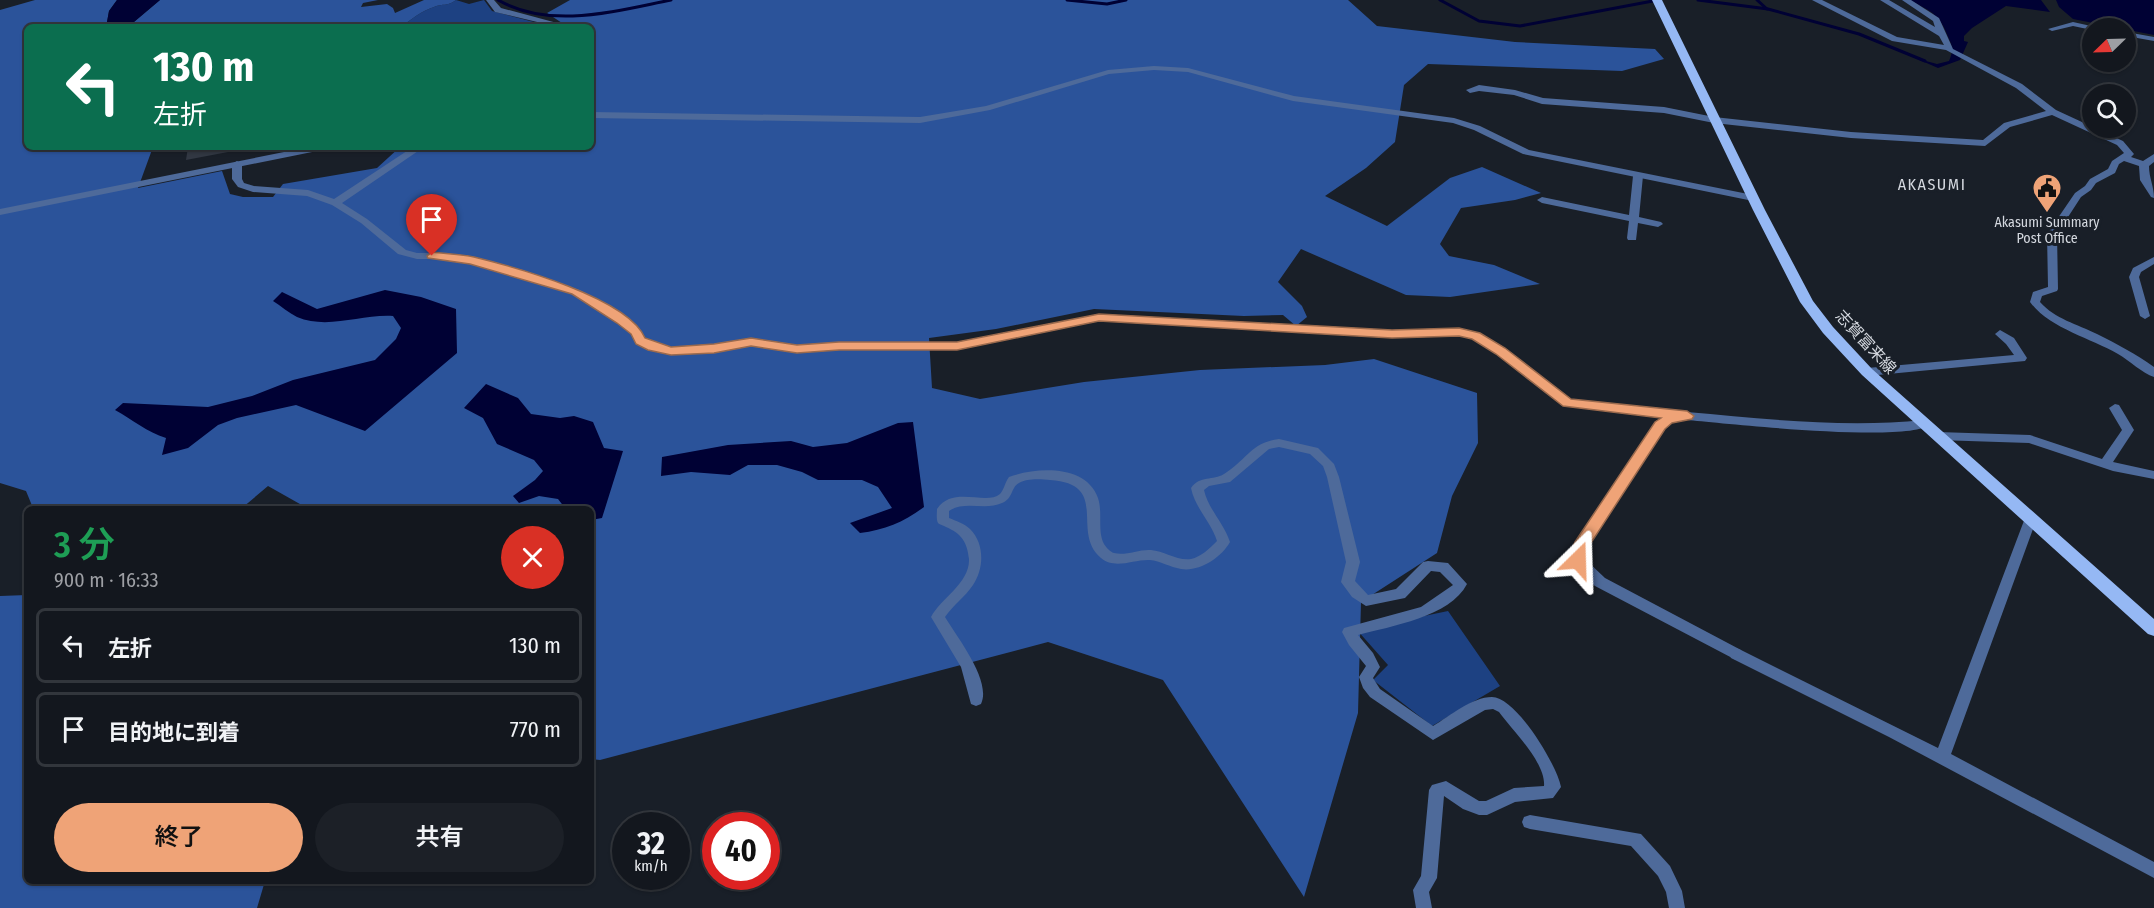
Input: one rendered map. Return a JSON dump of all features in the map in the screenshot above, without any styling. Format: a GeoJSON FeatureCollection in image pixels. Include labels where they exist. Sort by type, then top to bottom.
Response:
{"type":"FeatureCollection","features":[{"type":"Feature","properties":{"kind":"main road","name":"志賀富来線"},"geometry":{"type":"LineString","coordinates":[[1658,2],[1780,252],[1807,302],[1828,330],[1867,372],[2154,629]]}},
{"type":"Feature","properties":{"kind":"street"},"geometry":{"type":"LineString","coordinates":[[490,0],[498,10],[556,24]]}},
{"type":"Feature","properties":{"kind":"street"},"geometry":{"type":"LineString","coordinates":[[1816,0],[1895,39],[1949,49],[2019,86],[2053,112],[2120,143],[2129,154],[2115,164],[2112,171],[2093,181],[2078,195],[2052,234],[2053,289],[2037,294],[2035,302],[2041,310],[2053,318],[2123,352],[2154,373]]}},
{"type":"Feature","properties":{"kind":"street"},"geometry":{"type":"LineString","coordinates":[[1884,0],[1942,34]]}},
{"type":"Feature","properties":{"kind":"street"},"geometry":{"type":"LineString","coordinates":[[1906,0],[1936,20],[1949,49]]}},
{"type":"Feature","properties":{"kind":"street"},"geometry":{"type":"LineString","coordinates":[[2052,29],[2073,24],[2082,26]]}},
{"type":"Feature","properties":{"kind":"street"},"geometry":{"type":"LineString","coordinates":[[2136,36],[2154,39]]}},
{"type":"Feature","properties":{"kind":"street"},"geometry":{"type":"LineString","coordinates":[[594,115],[921,120],[987,108],[1108,72],[1138,68],[1173,69],[1215,76],[1293,98],[1454,121],[1471,126],[1527,152],[1753,198]]}},
{"type":"Feature","properties":{"kind":"street"},"geometry":{"type":"LineString","coordinates":[[1470,90],[1479,88],[1496,90],[1542,101],[1664,110],[1714,120],[1851,135],[1985,143],[1990,135],[2019,119],[2053,112]]}},
{"type":"Feature","properties":{"kind":"street"},"geometry":{"type":"LineString","coordinates":[[0,212],[307,150]]}},
{"type":"Feature","properties":{"kind":"street"},"geometry":{"type":"LineString","coordinates":[[335,203],[414,150]]}},
{"type":"Feature","properties":{"kind":"street"},"geometry":{"type":"LineString","coordinates":[[2144,165],[2154,157]]}},
{"type":"Feature","properties":{"kind":"street"},"geometry":{"type":"LineString","coordinates":[[2125,158],[2144,165]]}},
{"type":"Feature","properties":{"kind":"street"},"geometry":{"type":"LineString","coordinates":[[237,164],[237,179],[241,185],[253,189],[308,193],[335,203],[364,221],[402,252],[417,256],[447,256],[471,260],[576,292],[622,320],[636,332],[640,341],[652,347],[671,351],[714,348],[751,342],[797,349],[839,346],[957,346],[1099,318],[1392,334],[1459,332],[1476,336],[1501,351],[1568,403],[1839,429],[1872,429],[1924,424]]}},
{"type":"Feature","properties":{"kind":"street"},"geometry":{"type":"LineString","coordinates":[[2144,165],[2145,180],[2154,195]]}},
{"type":"Feature","properties":{"kind":"street"},"geometry":{"type":"LineString","coordinates":[[1632,238],[1638,176]]}},
{"type":"Feature","properties":{"kind":"street"},"geometry":{"type":"LineString","coordinates":[[1542,200],[1658,224]]}},
{"type":"Feature","properties":{"kind":"street"},"geometry":{"type":"LineString","coordinates":[[2145,316],[2134,277],[2138,270],[2154,260]]}},
{"type":"Feature","properties":{"kind":"street"},"geometry":{"type":"LineString","coordinates":[[1867,372],[2021,358],[2010,341],[2000,334]]}},
{"type":"Feature","properties":{"kind":"street"},"geometry":{"type":"LineString","coordinates":[[2104,464],[2114,455],[2118,444],[2128,430],[2115,408]]}},
{"type":"Feature","properties":{"kind":"street"},"geometry":{"type":"LineString","coordinates":[[1687,416],[1668,419],[1660,426],[1581,546],[1578,560],[1584,569],[1600,582],[1736,654],[1807,687],[2154,870]]}},
{"type":"Feature","properties":{"kind":"street"},"geometry":{"type":"LineString","coordinates":[[1938,436],[2030,439],[2104,464],[2154,476]]}},
{"type":"Feature","properties":{"kind":"street"},"geometry":{"type":"LineString","coordinates":[[976,700],[975,686],[967,660],[938,617],[942,609],[968,585],[977,562],[972,541],[964,531],[943,520],[942,509],[949,503],[963,500],[996,501],[1007,493],[1013,480],[1021,477],[1042,474],[1067,477],[1088,492],[1095,512],[1096,541],[1106,555],[1117,559],[1148,555],[1187,565],[1213,554],[1224,542],[1222,534],[1198,496],[1197,488],[1206,482],[1226,479],[1266,445],[1279,443],[1314,451],[1328,464],[1333,477],[1353,562],[1348,582],[1357,593],[1366,601],[1400,594],[1428,566],[1443,567],[1460,584],[1457,590],[1425,610],[1349,632],[1373,667],[1366,677],[1368,684],[1375,693],[1433,734],[1483,704],[1495,703],[1504,708],[1543,760],[1552,778],[1553,787],[1548,793],[1514,795],[1487,808],[1468,804],[1446,788],[1437,790],[1429,878],[1421,890],[1424,908]]}},
{"type":"Feature","properties":{"kind":"street"},"geometry":{"type":"LineString","coordinates":[[1942,757],[2031,518]]}},
{"type":"Feature","properties":{"kind":"street"},"geometry":{"type":"LineString","coordinates":[[1530,822],[1635,839],[1664,871],[1674,891],[1677,908]]}},
{"type":"Feature","properties":{"kind":"shaded area"},"geometry":{"type":"Polygon","coordinates":[[[35,0],[117,0],[109,11],[105,24],[24,24],[24,150],[152,150],[138,188],[222,171],[230,194],[243,197],[273,197],[283,184],[377,168],[397,150],[594,150],[594,24],[564,24],[547,13],[570,0],[1348,0],[1377,26],[1515,42],[1655,49],[1664,59],[1622,71],[1428,64],[1404,85],[1395,142],[1366,168],[1325,196],[1387,226],[1450,178],[1482,167],[1541,193],[1515,200],[1461,208],[1440,244],[1449,256],[1494,265],[1540,284],[1450,297],[1406,295],[1301,249],[1278,282],[1302,306],[1307,317],[1296,326],[1283,315],[1244,316],[1094,309],[996,329],[929,338],[932,388],[980,399],[1084,382],[1200,370],[1325,365],[1374,359],[1477,393],[1478,443],[1452,496],[1437,553],[1361,602],[1358,713],[1304,897],[1163,680],[1048,642],[600,760],[594,759],[594,506],[303,506],[268,486],[244,506],[32,506],[26,491],[0,483],[0,10],[35,0]]]}},
{"type":"Feature","properties":{"kind":"shaded area"},"geometry":{"type":"Polygon","coordinates":[[[117,0],[160,0],[132,24],[105,24],[109,11],[117,0]]]}},
{"type":"Feature","properties":{"kind":"shaded area"},"geometry":{"type":"Polygon","coordinates":[[[160,0],[378,0],[363,3],[361,7],[387,4],[393,8],[395,13],[424,0],[456,0],[425,11],[405,24],[132,24],[160,0]]]}},
{"type":"Feature","properties":{"kind":"shaded area"},"geometry":{"type":"Polygon","coordinates":[[[456,0],[469,4],[484,0],[492,11],[542,24],[405,24],[425,11],[456,0]]]}},
{"type":"Feature","properties":{"kind":"shaded area"},"geometry":{"type":"Polygon","coordinates":[[[1910,0],[2041,0],[2050,12],[2006,6],[1972,28],[1964,36],[1964,41],[1968,42],[1960,60],[1938,68],[1915,58],[1937,64],[1949,61],[1952,50],[1950,42],[1938,19],[1930,11],[1910,0]]]}},
{"type":"Feature","properties":{"kind":"shaded area"},"geometry":{"type":"Polygon","coordinates":[[[2056,0],[2154,0],[2154,35],[2136,31],[2136,18],[2082,18],[2082,21],[2073,19],[2059,7],[2056,0]]]}},
{"type":"Feature","properties":{"kind":"shaded area"},"geometry":{"type":"Polygon","coordinates":[[[385,290],[421,297],[456,309],[457,353],[365,431],[296,405],[237,418],[218,425],[188,448],[162,455],[166,438],[115,410],[123,403],[208,407],[252,396],[293,380],[375,360],[396,339],[401,328],[393,316],[333,322],[309,321],[297,317],[273,301],[282,292],[317,309],[385,290]]]}},
{"type":"Feature","properties":{"kind":"shaded area"},"geometry":{"type":"Polygon","coordinates":[[[486,384],[518,398],[531,414],[560,418],[574,416],[593,422],[604,448],[623,451],[602,518],[594,519],[594,506],[563,506],[558,499],[539,496],[519,503],[513,496],[543,471],[534,460],[497,444],[483,418],[464,408],[486,384]]]}},
{"type":"Feature","properties":{"kind":"shaded area"},"geometry":{"type":"Polygon","coordinates":[[[913,422],[924,507],[894,524],[869,532],[860,533],[850,523],[892,508],[878,487],[862,480],[818,480],[802,472],[777,465],[748,465],[730,475],[691,472],[661,476],[662,457],[728,445],[791,441],[813,447],[847,443],[898,423],[913,422]]]}},
{"type":"Feature","properties":{"kind":"shaded area"},"geometry":{"type":"Polygon","coordinates":[[[24,595],[24,884],[264,884],[257,908],[0,908],[0,596],[24,595]]]}},
{"type":"Feature","properties":{"kind":"shaded area"},"geometry":{"type":"Polygon","coordinates":[[[1448,611],[1500,686],[1432,726],[1373,680],[1388,665],[1357,630],[1448,611]]]}},
{"type":"Feature","properties":{"kind":"building"},"geometry":{"type":"Polygon","coordinates":[[[188,150],[228,150],[228,152],[186,160],[188,150]]]}},
{"type":"Feature","properties":{"kind":"waterway"},"geometry":{"type":"LineString","coordinates":[[498,0],[518,9],[561,16],[606,13],[671,0]]}},
{"type":"Feature","properties":{"kind":"waterway"},"geometry":{"type":"LineString","coordinates":[[1067,0],[1107,4],[1126,0]]}},
{"type":"Feature","properties":{"kind":"waterway"},"geometry":{"type":"LineString","coordinates":[[1440,0],[1479,21],[1520,26],[1658,0]]}},
{"type":"Feature","properties":{"kind":"waterway"},"geometry":{"type":"LineString","coordinates":[[1698,0],[1767,9]]}},
{"type":"Feature","properties":{"kind":"waterway"},"geometry":{"type":"LineString","coordinates":[[1757,0],[1767,9]]}},
{"type":"Feature","properties":{"kind":"waterway"},"geometry":{"type":"LineString","coordinates":[[1767,9],[1859,34],[1925,61]]}},
{"type":"Feature","properties":{"kind":"place","name":"Akasumi Summary Post Office"},"geometry":{"type":"Point","coordinates":[2047,214]}},
{"type":"Feature","properties":{"kind":"district","name":"AKASUMI"},"geometry":{"type":"Point","coordinates":[1932,184]}},
{"type":"Feature","properties":{"kind":"route"},"geometry":{"type":"LineString","coordinates":[[432,256],[471,260],[576,292],[622,320],[636,332],[640,341],[652,347],[671,351],[714,348],[751,342],[797,349],[839,346],[957,346],[1099,318],[1307,327],[1392,334],[1441,331],[1476,336],[1501,351],[1568,403],[1687,416],[1674,417],[1663,422],[1581,546],[1578,560]]}}]}
